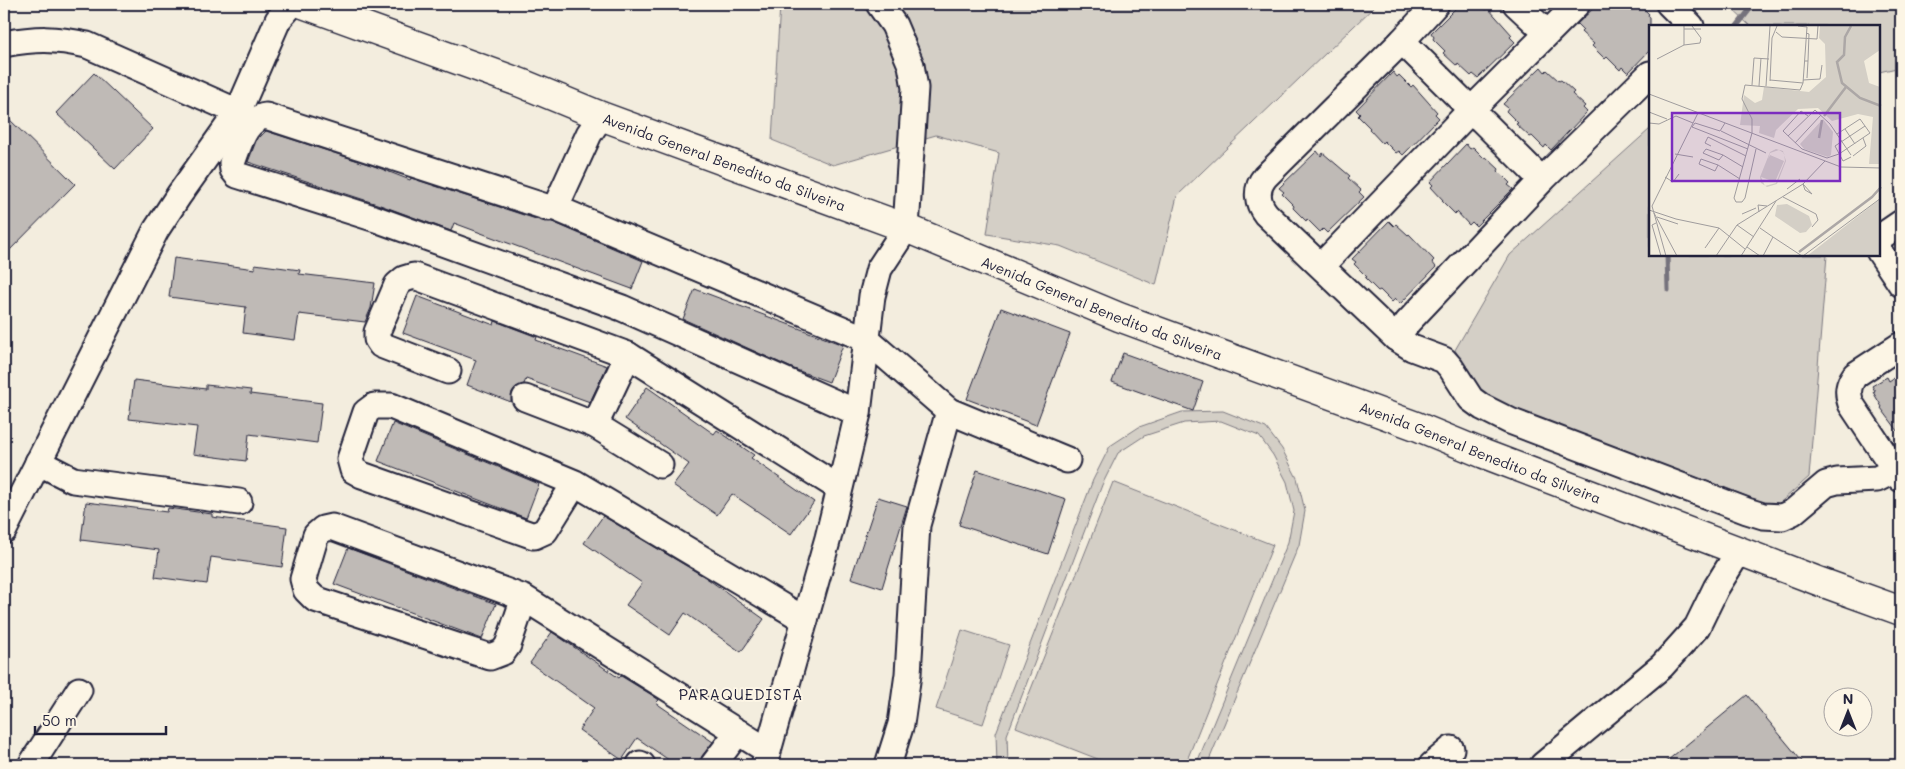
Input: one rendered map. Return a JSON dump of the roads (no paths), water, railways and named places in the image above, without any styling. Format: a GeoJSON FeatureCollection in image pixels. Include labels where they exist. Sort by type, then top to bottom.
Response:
{"type":"FeatureCollection","features":[{"type":"Feature","properties":{"kind":"main road","name":"Avenida General Benedito da Silveira"},"geometry":{"type":"LineString","coordinates":[[303,4],[906,228],[1119,317],[1416,426],[1484,454],[1901,611]]}},
{"type":"Feature","properties":{"kind":"street"},"geometry":{"type":"LineString","coordinates":[[4,530],[156,230],[238,112],[278,20],[292,4]]}},
{"type":"Feature","properties":{"kind":"street"},"geometry":{"type":"LineString","coordinates":[[524,598],[508,644],[503,652],[490,657],[315,599],[306,590],[303,579],[316,535],[323,529],[332,527],[524,598],[738,732],[766,758],[828,538],[858,413],[872,296],[879,269],[906,228],[915,88],[911,65],[894,25],[879,4]]}},
{"type":"Feature","properties":{"kind":"street"},"geometry":{"type":"LineString","coordinates":[[1436,4],[1402,41],[1265,178],[1259,188],[1259,200],[1263,210],[1396,338],[1412,348],[1444,360],[1471,399],[1501,417],[1763,516],[1775,517],[1788,515],[1826,484],[1837,481],[1877,479],[1899,472],[1851,404],[1848,389],[1855,375],[1901,345]]}},
{"type":"Feature","properties":{"kind":"street"},"geometry":{"type":"LineString","coordinates":[[1516,4],[1547,33]]}},
{"type":"Feature","properties":{"kind":"street"},"geometry":{"type":"LineString","coordinates":[[1322,265],[1471,110],[1577,4]]}},
{"type":"Feature","properties":{"kind":"street"},"geometry":{"type":"LineString","coordinates":[[1668,4],[1690,25]]}},
{"type":"Feature","properties":{"kind":"street"},"geometry":{"type":"LineString","coordinates":[[4,44],[29,40],[61,39],[87,45],[238,112]]}},
{"type":"Feature","properties":{"kind":"street"},"geometry":{"type":"LineString","coordinates":[[1402,41],[1542,180]]}},
{"type":"Feature","properties":{"kind":"street"},"geometry":{"type":"LineString","coordinates":[[1396,338],[1408,322],[1542,180],[1649,75]]}},
{"type":"Feature","properties":{"kind":"street"},"geometry":{"type":"LineString","coordinates":[[858,413],[622,308],[376,219],[237,174],[233,170],[232,163],[248,125],[259,117],[266,116],[545,208],[553,207],[866,339],[949,412],[1067,460]]}},
{"type":"Feature","properties":{"kind":"street"},"geometry":{"type":"LineString","coordinates":[[553,207],[557,204],[588,134],[601,116]]}},
{"type":"Feature","properties":{"kind":"street"},"geometry":{"type":"LineString","coordinates":[[1880,237],[1901,224]]}},
{"type":"Feature","properties":{"kind":"street"},"geometry":{"type":"LineString","coordinates":[[1880,253],[1901,284]]}},
{"type":"Feature","properties":{"kind":"street"},"geometry":{"type":"LineString","coordinates":[[448,371],[381,345],[377,339],[377,332],[397,285],[404,279],[414,276],[628,355],[839,488]]}},
{"type":"Feature","properties":{"kind":"street"},"geometry":{"type":"LineString","coordinates":[[595,424],[628,355]]}},
{"type":"Feature","properties":{"kind":"street"},"geometry":{"type":"LineString","coordinates":[[525,398],[595,424],[660,465]]}},
{"type":"Feature","properties":{"kind":"street"},"geometry":{"type":"LineString","coordinates":[[575,483],[544,531],[534,536],[362,476],[353,470],[350,459],[366,412],[374,406],[391,406],[575,483],[805,620]]}},
{"type":"Feature","properties":{"kind":"street"},"geometry":{"type":"LineString","coordinates":[[888,765],[900,724],[908,674],[917,525],[949,412]]}},
{"type":"Feature","properties":{"kind":"street"},"geometry":{"type":"LineString","coordinates":[[38,462],[73,480],[239,502]]}},
{"type":"Feature","properties":{"kind":"street"},"geometry":{"type":"LineString","coordinates":[[1543,765],[1662,666],[1697,627],[1716,588],[1739,551]]}},
{"type":"Feature","properties":{"kind":"street"},"geometry":{"type":"LineString","coordinates":[[31,765],[79,690]]}},
{"type":"Feature","properties":{"kind":"street"},"geometry":{"type":"LineString","coordinates":[[713,765],[738,732]]}},
{"type":"Feature","properties":{"kind":"street"},"geometry":{"type":"LineString","coordinates":[[1432,765],[1451,749]]}},
{"type":"Feature","properties":{"kind":"waterway"},"geometry":{"type":"LineString","coordinates":[[1738,25],[1754,4]]}},
{"type":"Feature","properties":{"kind":"waterway"},"geometry":{"type":"LineString","coordinates":[[1667,256],[1668,290]]}},
{"type":"Feature","properties":{"kind":"district","name":"PARAQUEDISTA"},"geometry":{"type":"Point","coordinates":[741,694]}}]}
